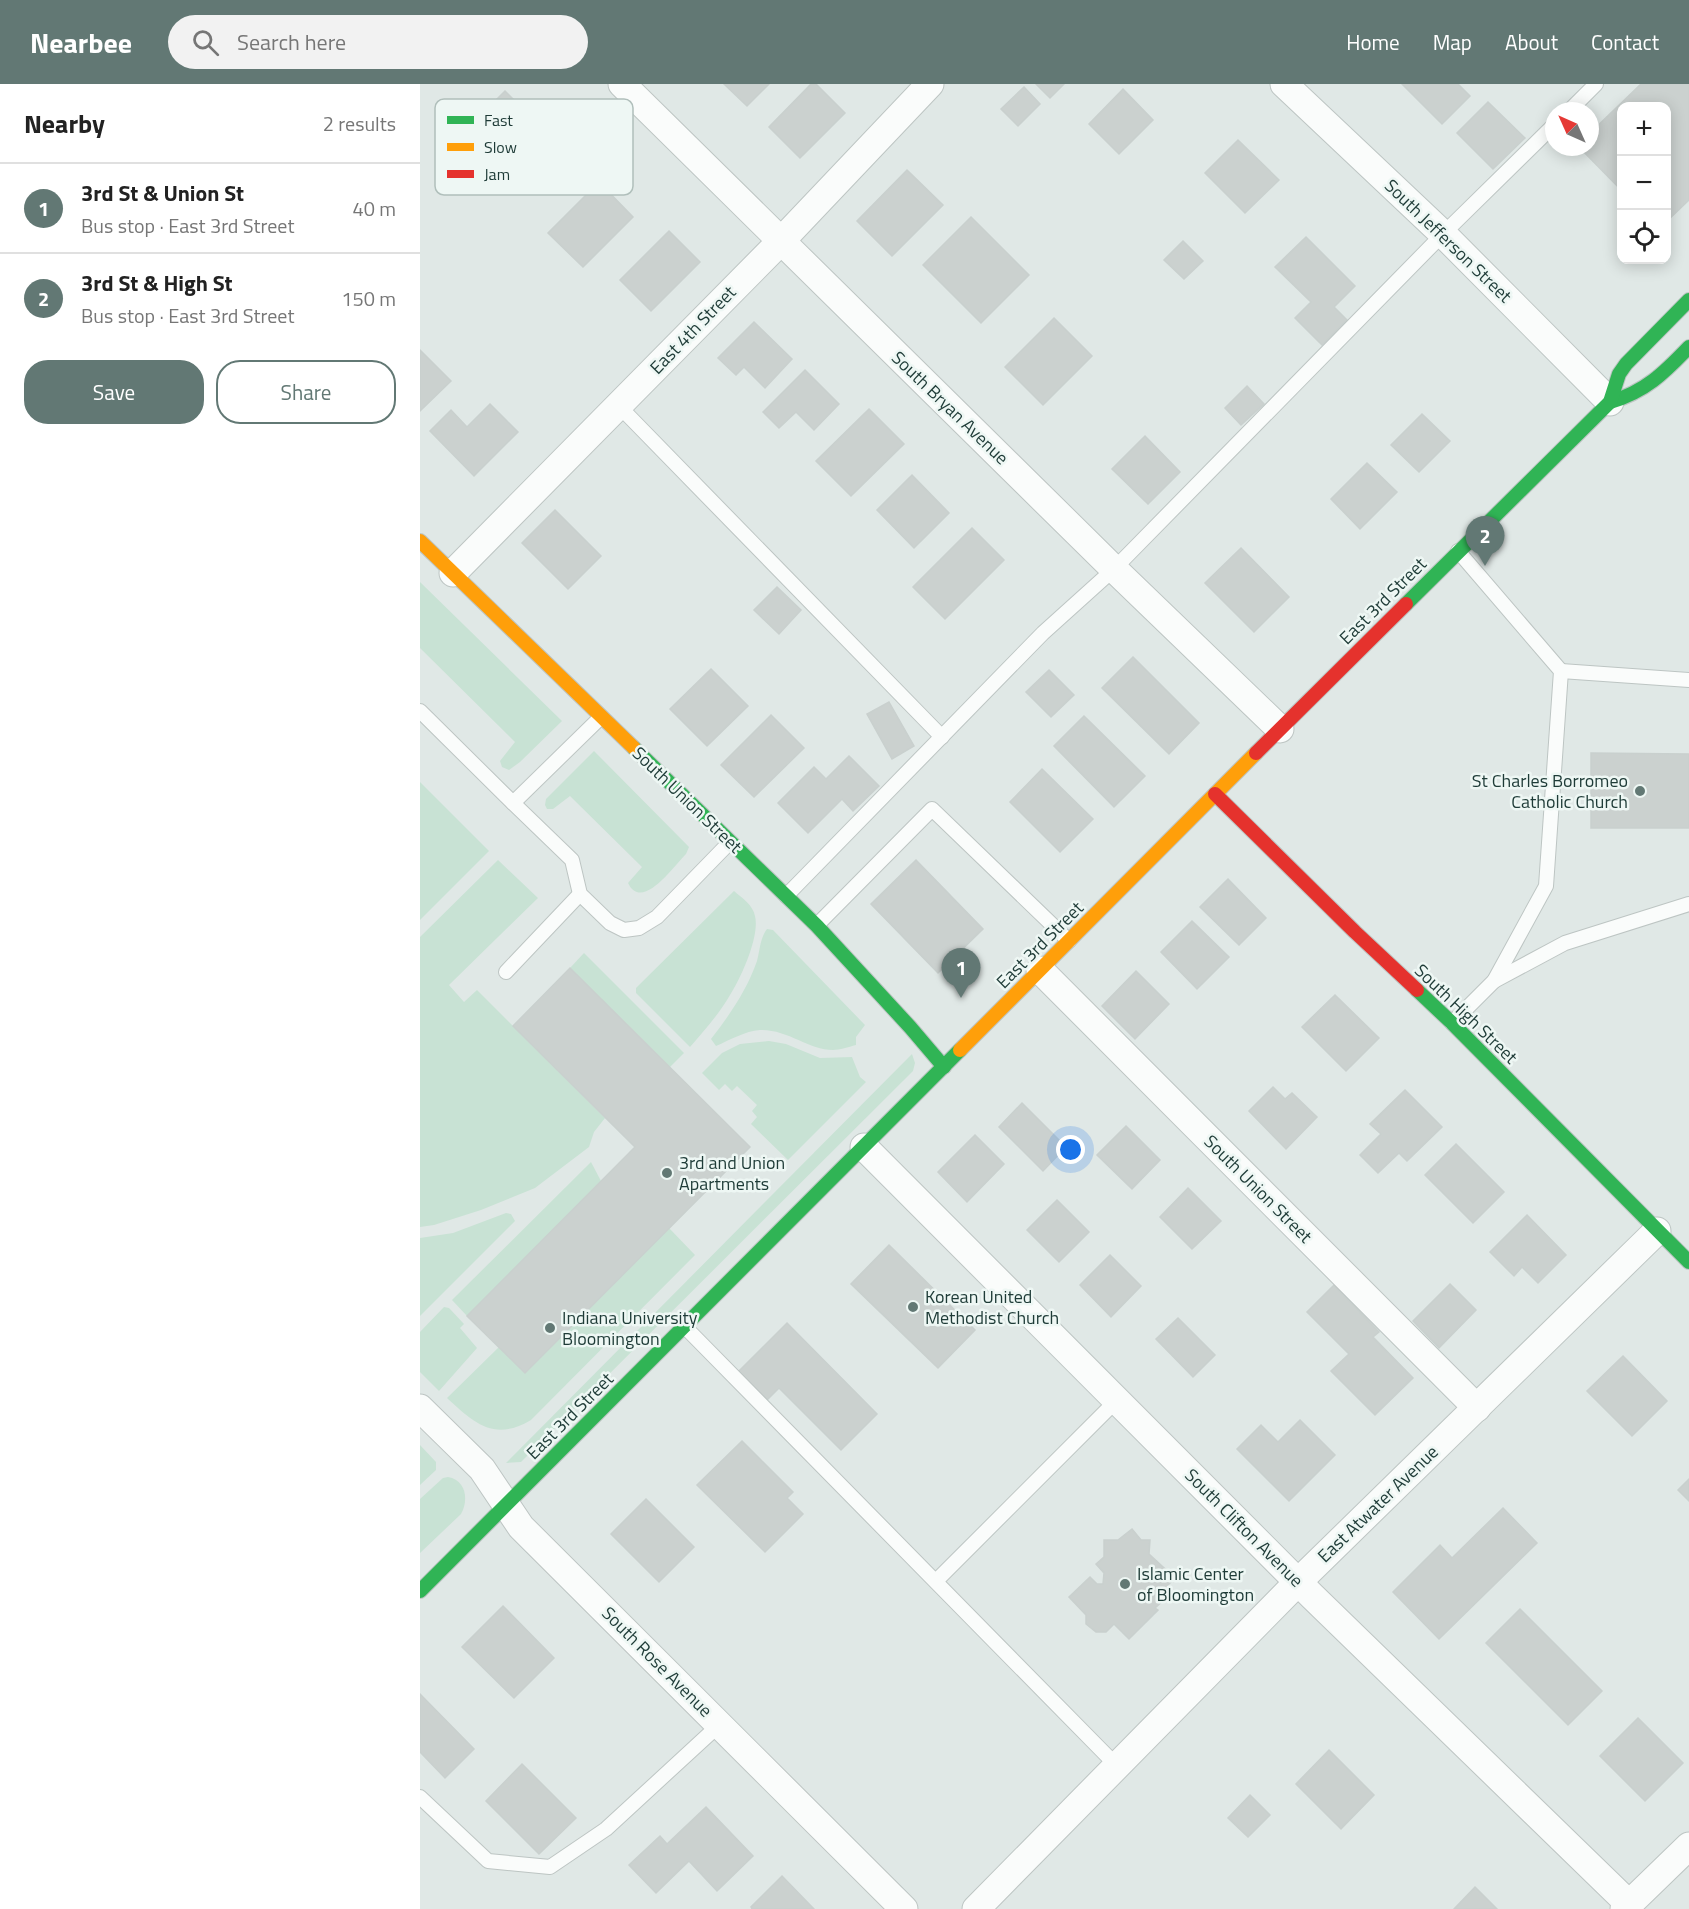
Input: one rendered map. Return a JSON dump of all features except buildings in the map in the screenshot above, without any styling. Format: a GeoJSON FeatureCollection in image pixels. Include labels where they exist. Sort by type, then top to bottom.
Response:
{"type":"FeatureCollection","features":[{"type":"Feature","properties":{"kind":"main road","name":"East 3rd Street"},"geometry":{"type":"LineString","coordinates":[[1610,402],[1619,374],[1626,363],[1689,300]]}},
{"type":"Feature","properties":{"kind":"main road","name":"East 3rd Street"},"geometry":{"type":"LineString","coordinates":[[420,1591],[1458,551],[1610,402],[1633,395],[1648,387],[1689,347]]}},
{"type":"Feature","properties":{"kind":"main road","name":"South Union Street"},"geometry":{"type":"LineString","coordinates":[[420,541],[817,926],[944,1067]]}},
{"type":"Feature","properties":{"kind":"main road","name":"South High Street"},"geometry":{"type":"LineString","coordinates":[[1215,794],[1355,932],[1452,1023],[1689,1262]]}},
{"type":"Feature","properties":{"kind":"street","name":"South Bryan Avenue"},"geometry":{"type":"LineString","coordinates":[[622,84],[1114,569],[1280,729]]}},
{"type":"Feature","properties":{"kind":"street","name":"East 4th Street"},"geometry":{"type":"LineString","coordinates":[[453,573],[781,241],[930,84]]}},
{"type":"Feature","properties":{"kind":"street","name":"South Jefferson Street"},"geometry":{"type":"LineString","coordinates":[[1284,84],[1443,234],[1610,402]]}},
{"type":"Feature","properties":{"kind":"street","name":"South Union Street"},"geometry":{"type":"LineString","coordinates":[[1040,970],[1477,1408]]}},
{"type":"Feature","properties":{"kind":"street","name":"South Clifton Avenue"},"geometry":{"type":"LineString","coordinates":[[864,1147],[1298,1582],[1627,1906]]}},
{"type":"Feature","properties":{"kind":"street","name":"East Atwater Avenue"},"geometry":{"type":"LineString","coordinates":[[976,1909],[1298,1582],[1657,1231]]}},
{"type":"Feature","properties":{"kind":"street","name":"South Rose Avenue"},"geometry":{"type":"LineString","coordinates":[[420,1408],[482,1469],[521,1527],[903,1909]]}},
{"type":"Feature","properties":{"kind":"street"},"geometry":{"type":"LineString","coordinates":[[1627,1906],[1689,1846]]}},
{"type":"Feature","properties":{"kind":"lane"},"geometry":{"type":"LineString","coordinates":[[1578,102],[1596,84]]}},
{"type":"Feature","properties":{"kind":"lane"},"geometry":{"type":"LineString","coordinates":[[786,896],[1043,633],[1114,569],[1443,234],[1545,134]]}},
{"type":"Feature","properties":{"kind":"lane"},"geometry":{"type":"LineString","coordinates":[[619,406],[942,737]]}},
{"type":"Feature","properties":{"kind":"lane"},"geometry":{"type":"LineString","coordinates":[[1452,1023],[1494,981],[1546,886],[1561,671],[1458,551]]}},
{"type":"Feature","properties":{"kind":"lane"},"geometry":{"type":"LineString","coordinates":[[1561,671],[1689,680]]}},
{"type":"Feature","properties":{"kind":"lane"},"geometry":{"type":"LineString","coordinates":[[420,711],[572,860],[580,894],[610,923],[624,930],[639,928],[657,917],[730,842]]}},
{"type":"Feature","properties":{"kind":"lane"},"geometry":{"type":"LineString","coordinates":[[513,803],[602,717]]}},
{"type":"Feature","properties":{"kind":"lane"},"geometry":{"type":"LineString","coordinates":[[817,926],[932,808],[1069,942]]}},
{"type":"Feature","properties":{"kind":"lane"},"geometry":{"type":"LineString","coordinates":[[506,972],[580,894]]}},
{"type":"Feature","properties":{"kind":"lane"},"geometry":{"type":"LineString","coordinates":[[1494,981],[1564,943],[1689,904]]}},
{"type":"Feature","properties":{"kind":"lane"},"geometry":{"type":"LineString","coordinates":[[685,1327],[1117,1766]]}},
{"type":"Feature","properties":{"kind":"lane"},"geometry":{"type":"LineString","coordinates":[[936,1581],[1117,1400]]}},
{"type":"Feature","properties":{"kind":"lane"},"geometry":{"type":"LineString","coordinates":[[420,1797],[488,1861],[550,1867],[606,1829],[719,1725]]}},
{"type":"Feature","properties":{"kind":"green space"},"geometry":{"type":"Polygon","coordinates":[[[420,582],[562,721],[509,770],[502,767],[500,761],[515,742],[420,648],[420,582]]]}},
{"type":"Feature","properties":{"kind":"green space"},"geometry":{"type":"Polygon","coordinates":[[[594,751],[689,847],[686,854],[666,877],[641,893],[634,891],[628,883],[642,867],[570,796],[553,809],[547,809],[545,805],[546,799],[594,751]]]}},
{"type":"Feature","properties":{"kind":"green space"},"geometry":{"type":"Polygon","coordinates":[[[420,782],[489,851],[420,920],[420,782]]]}},
{"type":"Feature","properties":{"kind":"green space"},"geometry":{"type":"Polygon","coordinates":[[[498,860],[538,898],[449,985],[464,1002],[477,990],[605,1118],[594,1132],[589,1147],[535,1188],[481,1210],[434,1225],[420,1227],[420,937],[498,860]]]}},
{"type":"Feature","properties":{"kind":"green space"},"geometry":{"type":"Polygon","coordinates":[[[734,891],[747,902],[754,912],[756,924],[752,945],[744,968],[730,995],[690,1047],[636,993],[636,988],[734,891]]]}},
{"type":"Feature","properties":{"kind":"green space"},"geometry":{"type":"Polygon","coordinates":[[[767,929],[773,930],[865,1025],[856,1037],[856,1045],[836,1050],[824,1049],[779,1033],[760,1030],[743,1034],[716,1046],[711,1039],[743,992],[757,961],[760,944],[767,929]]]}},
{"type":"Feature","properties":{"kind":"green space"},"geometry":{"type":"Polygon","coordinates":[[[584,953],[684,1053],[670,1067],[570,968],[584,953]]]}},
{"type":"Feature","properties":{"kind":"green space"},"geometry":{"type":"Polygon","coordinates":[[[769,1041],[786,1044],[820,1058],[852,1057],[860,1077],[866,1082],[788,1160],[751,1124],[757,1117],[752,1111],[757,1105],[737,1086],[732,1091],[725,1084],[719,1090],[702,1073],[722,1053],[740,1044],[769,1041]]]}},
{"type":"Feature","properties":{"kind":"green space"},"geometry":{"type":"Polygon","coordinates":[[[912,1054],[915,1063],[913,1071],[521,1462],[506,1463],[912,1054]]]}},
{"type":"Feature","properties":{"kind":"green space"},"geometry":{"type":"Polygon","coordinates":[[[591,1162],[601,1181],[467,1316],[452,1300],[591,1162]]]}},
{"type":"Feature","properties":{"kind":"green space"},"geometry":{"type":"Polygon","coordinates":[[[506,1213],[511,1214],[515,1221],[420,1316],[420,1238],[453,1233],[506,1213]]]}},
{"type":"Feature","properties":{"kind":"green space"},"geometry":{"type":"Polygon","coordinates":[[[669,1228],[695,1255],[531,1420],[506,1429],[485,1427],[466,1415],[447,1398],[499,1347],[669,1228]]]}},
{"type":"Feature","properties":{"kind":"green space"},"geometry":{"type":"Polygon","coordinates":[[[444,1307],[449,1308],[464,1324],[460,1328],[477,1348],[439,1391],[420,1372],[420,1332],[444,1307]]]}},
{"type":"Feature","properties":{"kind":"green space"},"geometry":{"type":"Polygon","coordinates":[[[420,1445],[436,1462],[436,1470],[420,1485],[420,1445]]]}},
{"type":"Feature","properties":{"kind":"green space"},"geometry":{"type":"Polygon","coordinates":[[[448,1477],[462,1486],[465,1497],[463,1509],[461,1514],[420,1553],[420,1499],[443,1478],[448,1477]]]}},
{"type":"Feature","properties":{"kind":"traffic: fast"},"geometry":{"type":"LineString","coordinates":[[1406,604],[1610,402],[1619,374],[1626,364],[1689,300]]}},
{"type":"Feature","properties":{"kind":"traffic: fast"},"geometry":{"type":"LineString","coordinates":[[1610,402],[1644,387],[1689,347]]}},
{"type":"Feature","properties":{"kind":"traffic: fast"},"geometry":{"type":"LineString","coordinates":[[634,748],[817,926],[944,1067]]}},
{"type":"Feature","properties":{"kind":"traffic: fast"},"geometry":{"type":"LineString","coordinates":[[1417,990],[1689,1262]]}},
{"type":"Feature","properties":{"kind":"traffic: fast"},"geometry":{"type":"LineString","coordinates":[[420,1591],[960,1050]]}},
{"type":"Feature","properties":{"kind":"traffic: slow"},"geometry":{"type":"LineString","coordinates":[[420,541],[634,748]]}},
{"type":"Feature","properties":{"kind":"traffic: slow"},"geometry":{"type":"LineString","coordinates":[[960,1050],[1256,753]]}},
{"type":"Feature","properties":{"kind":"traffic: jam"},"geometry":{"type":"LineString","coordinates":[[1256,753],[1406,604]]}},
{"type":"Feature","properties":{"kind":"traffic: jam"},"geometry":{"type":"LineString","coordinates":[[1215,794],[1417,990]]}},
{"type":"Feature","properties":{"kind":"place","name":"3rd St & High St"},"geometry":{"type":"Point","coordinates":[1485,566]}},
{"type":"Feature","properties":{"kind":"place","name":"St Charles Borromeo Catholic Church"},"geometry":{"type":"Point","coordinates":[1640,791]}},
{"type":"Feature","properties":{"kind":"place","name":"3rd St & Union St"},"geometry":{"type":"Point","coordinates":[961,998]}},
{"type":"Feature","properties":{"kind":"place","name":"3rd and Union Apartments"},"geometry":{"type":"Point","coordinates":[667,1173]}},
{"type":"Feature","properties":{"kind":"place","name":"Korean United Methodist Church"},"geometry":{"type":"Point","coordinates":[913,1307]}},
{"type":"Feature","properties":{"kind":"place","name":"Indiana University Bloomington"},"geometry":{"type":"Point","coordinates":[550,1328]}},
{"type":"Feature","properties":{"kind":"place","name":"Islamic Center of Bloomington"},"geometry":{"type":"Point","coordinates":[1125,1584]}}]}
